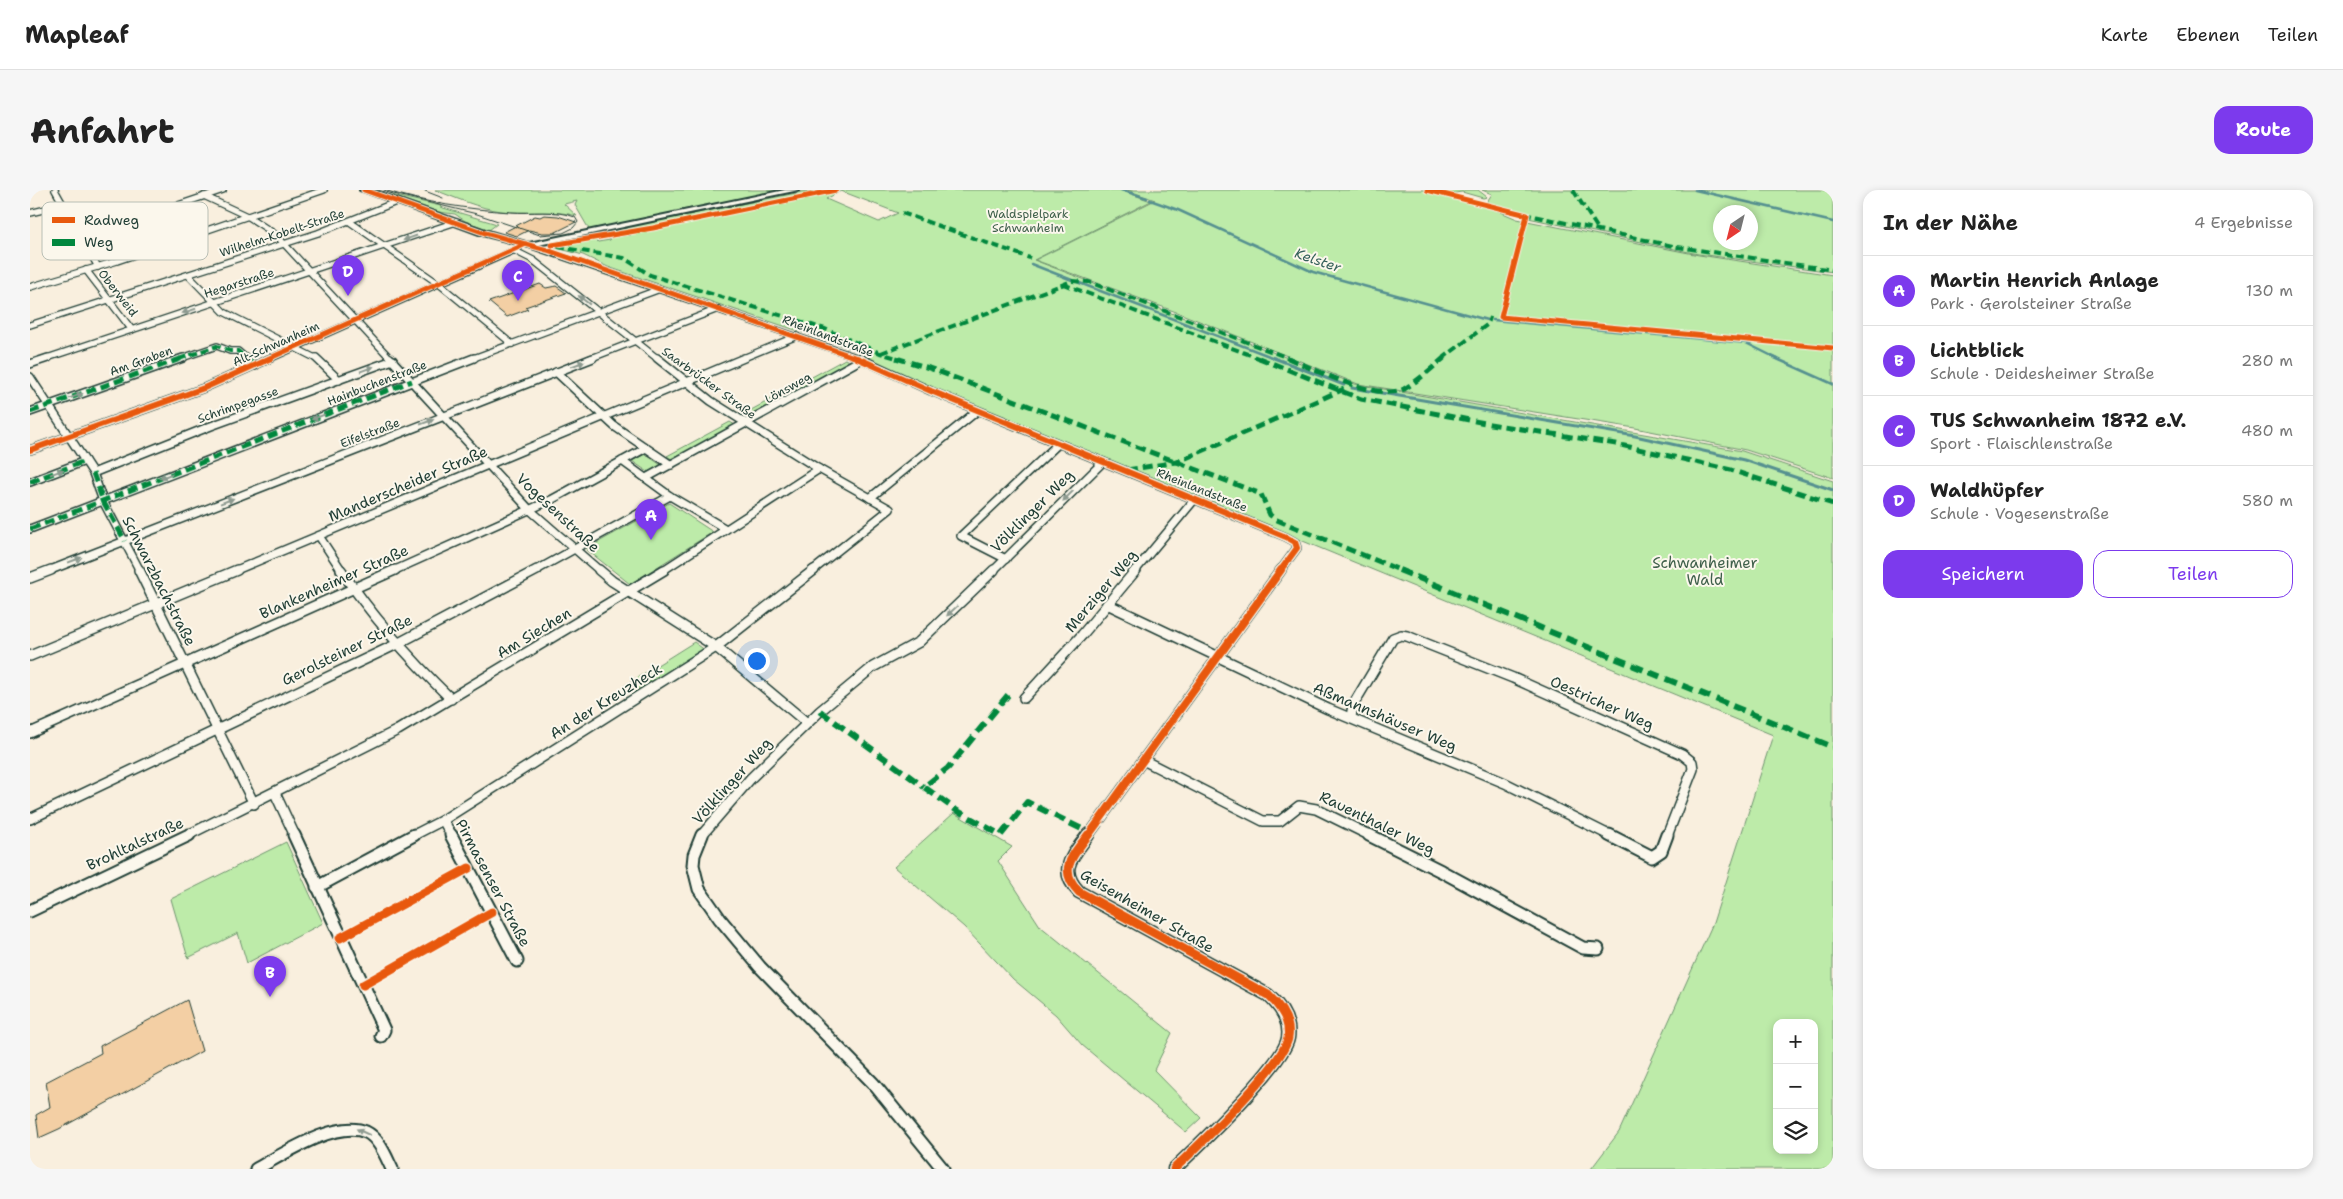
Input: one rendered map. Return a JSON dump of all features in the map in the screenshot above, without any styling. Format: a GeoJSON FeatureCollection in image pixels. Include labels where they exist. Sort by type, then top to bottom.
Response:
{"type":"FeatureCollection","features":[{"type":"Feature","properties":{"kind":"street"},"geometry":{"type":"LineString","coordinates":[[55,190],[61,202]]}},
{"type":"Feature","properties":{"kind":"street"},"geometry":{"type":"LineString","coordinates":[[186,202],[223,190]]}},
{"type":"Feature","properties":{"kind":"street"},"geometry":{"type":"LineString","coordinates":[[208,231],[324,190]]}},
{"type":"Feature","properties":{"kind":"street","name":"Rheinlandstraße"},"geometry":{"type":"LineString","coordinates":[[364,190],[456,222],[540,247],[862,359],[896,377],[1286,537],[1295,542],[1297,548]]}},
{"type":"Feature","properties":{"kind":"street"},"geometry":{"type":"LineString","coordinates":[[528,244],[795,190]]}},
{"type":"Feature","properties":{"kind":"street","name":"Vogesenstraße"},"geometry":{"type":"LineString","coordinates":[[204,196],[249,217],[269,229],[285,244],[529,509],[574,549],[628,593],[716,647],[807,723]]}},
{"type":"Feature","properties":{"kind":"street","name":"Wilhelm-Kobelt-Straße"},"geometry":{"type":"LineString","coordinates":[[30,325],[285,244],[350,222],[396,202]]}},
{"type":"Feature","properties":{"kind":"street"},"geometry":{"type":"LineString","coordinates":[[350,222],[438,284],[512,344]]}},
{"type":"Feature","properties":{"kind":"street","name":"Hegarstraße"},"geometry":{"type":"LineString","coordinates":[[30,364],[456,222]]}},
{"type":"Feature","properties":{"kind":"street","name":"Alt-Schwanheim"},"geometry":{"type":"LineString","coordinates":[[30,450],[204,388],[528,244]]}},
{"type":"Feature","properties":{"kind":"street"},"geometry":{"type":"LineString","coordinates":[[527,255],[540,247]]}},
{"type":"Feature","properties":{"kind":"street","name":"Saarbrücker Straße"},"geometry":{"type":"LineString","coordinates":[[515,251],[527,255],[687,383],[745,425],[890,509]]}},
{"type":"Feature","properties":{"kind":"street"},"geometry":{"type":"LineString","coordinates":[[94,260],[98,267]]}},
{"type":"Feature","properties":{"kind":"street"},"geometry":{"type":"LineString","coordinates":[[30,287],[119,260]]}},
{"type":"Feature","properties":{"kind":"street","name":"Oberweid"},"geometry":{"type":"LineString","coordinates":[[86,270],[132,330]]}},
{"type":"Feature","properties":{"kind":"street"},"geometry":{"type":"LineString","coordinates":[[188,275],[224,312],[320,360],[339,380]]}},
{"type":"Feature","properties":{"kind":"street","name":"Hainbuchenstraße"},"geometry":{"type":"LineString","coordinates":[[30,529],[412,381],[660,289]]}},
{"type":"Feature","properties":{"kind":"street","name":"Eifelstraße"},"geometry":{"type":"LineString","coordinates":[[30,578],[718,309]]}},
{"type":"Feature","properties":{"kind":"street","name":"Manderscheider Straße"},"geometry":{"type":"LineString","coordinates":[[30,656],[797,336]]}},
{"type":"Feature","properties":{"kind":"street","name":"Am Graben"},"geometry":{"type":"LineString","coordinates":[[30,412],[217,346],[230,352],[238,351],[255,366]]}},
{"type":"Feature","properties":{"kind":"street","name":"Lönsweg"},"geometry":{"type":"LineString","coordinates":[[646,478],[862,359]]}},
{"type":"Feature","properties":{"kind":"street","name":"Schrimpegasse"},"geometry":{"type":"LineString","coordinates":[[93,473],[211,426],[393,360]]}},
{"type":"Feature","properties":{"kind":"street"},"geometry":{"type":"LineString","coordinates":[[556,372],[604,418],[671,465]]}},
{"type":"Feature","properties":{"kind":"street","name":"Schwarzbachstraße"},"geometry":{"type":"LineString","coordinates":[[30,377],[47,406],[93,473],[103,501],[125,541],[254,804]]}},
{"type":"Feature","properties":{"kind":"street"},"geometry":{"type":"LineString","coordinates":[[870,498],[977,410]]}},
{"type":"Feature","properties":{"kind":"street"},"geometry":{"type":"LineString","coordinates":[[1006,559],[961,536],[1058,444]]}},
{"type":"Feature","properties":{"kind":"street","name":"Blankenheimer Straße"},"geometry":{"type":"LineString","coordinates":[[30,733],[529,509],[646,448]]}},
{"type":"Feature","properties":{"kind":"street"},"geometry":{"type":"LineString","coordinates":[[622,461],[670,496],[726,529]]}},
{"type":"Feature","properties":{"kind":"street"},"geometry":{"type":"LineString","coordinates":[[30,482],[85,462]]}},
{"type":"Feature","properties":{"kind":"street","name":"Völklinger Weg"},"geometry":{"type":"LineString","coordinates":[[943,1169],[873,1083],[760,967],[720,919],[699,889],[693,865],[700,838],[751,778],[807,723],[873,667],[919,642],[1006,559],[1103,462]]}},
{"type":"Feature","properties":{"kind":"street","name":"Am Siechen"},"geometry":{"type":"LineString","coordinates":[[254,804],[398,730],[451,700],[628,593],[819,469]]}},
{"type":"Feature","properties":{"kind":"street","name":"Gerolsteiner Straße"},"geometry":{"type":"LineString","coordinates":[[30,819],[397,644],[670,496]]}},
{"type":"Feature","properties":{"kind":"street","name":"Merziger Weg"},"geometry":{"type":"LineString","coordinates":[[1024,698],[1082,636],[1195,499]]}},
{"type":"Feature","properties":{"kind":"street","name":"An der Kreuzheck"},"geometry":{"type":"LineString","coordinates":[[317,887],[443,820],[629,704],[716,647],[890,509]]}},
{"type":"Feature","properties":{"kind":"street"},"geometry":{"type":"LineString","coordinates":[[319,536],[363,603],[397,644],[451,700]]}},
{"type":"Feature","properties":{"kind":"street","name":"Geisenheimer Straße"},"geometry":{"type":"LineString","coordinates":[[1181,1167],[1272,1068],[1287,1046],[1290,1027],[1282,1010],[1268,995],[1078,892],[1069,883],[1066,874],[1068,864],[1297,548]]}},
{"type":"Feature","properties":{"kind":"street","name":"Aßmannshäuser Weg"},"geometry":{"type":"LineString","coordinates":[[1107,604],[1328,709],[1505,783],[1652,856]]}},
{"type":"Feature","properties":{"kind":"street","name":"Oestricher Weg"},"geometry":{"type":"LineString","coordinates":[[1351,717],[1353,705],[1393,638],[1401,635],[1414,638],[1530,686],[1688,758],[1692,762],[1693,770],[1661,851],[1652,856]]}},
{"type":"Feature","properties":{"kind":"street","name":"Rauenthaler Weg"},"geometry":{"type":"LineString","coordinates":[[1143,760],[1263,821],[1280,822],[1300,806],[1316,809],[1441,871],[1583,948],[1598,949]]}},
{"type":"Feature","properties":{"kind":"street"},"geometry":{"type":"LineString","coordinates":[[275,793],[384,1030],[381,1036]]}},
{"type":"Feature","properties":{"kind":"street","name":"Brohltalstraße"},"geometry":{"type":"LineString","coordinates":[[30,910],[254,804]]}},
{"type":"Feature","properties":{"kind":"street","name":"Pirmasenser Straße"},"geometry":{"type":"LineString","coordinates":[[443,820],[516,954],[517,960]]}},
{"type":"Feature","properties":{"kind":"street"},"geometry":{"type":"LineString","coordinates":[[256,1169],[319,1137],[349,1127],[372,1136],[392,1169]]}},
{"type":"Feature","properties":{"kind":"green space"},"geometry":{"type":"Polygon","coordinates":[[[435,190],[784,190],[590,231],[575,205],[577,201],[564,204],[577,216],[549,212],[510,212],[484,208],[435,190]]]}},
{"type":"Feature","properties":{"kind":"green space","name":"Schwanheimer Wald"},"geometry":{"type":"Polygon","coordinates":[[[811,190],[1120,190],[1151,201],[1034,260],[1355,384],[1742,451],[1833,481],[1833,1169],[1591,1169],[1619,1132],[1713,923],[1773,735],[961,400],[890,370],[855,350],[608,267],[583,255],[553,247],[570,241],[566,239],[598,232],[603,233],[605,236],[596,240],[598,242],[610,240],[612,237],[631,235],[619,233],[610,235],[607,231],[811,190]],[[841,191],[826,199],[879,222],[898,213],[841,191]]]}},
{"type":"Feature","properties":{"kind":"green space"},"geometry":{"type":"Polygon","coordinates":[[[1127,190],[1478,190],[1487,197],[1483,198],[1462,192],[1448,194],[1447,197],[1496,210],[1517,219],[1699,255],[1833,275],[1833,478],[1746,450],[1635,428],[1358,384],[1179,313],[1035,260],[1155,200],[1127,190]]]}},
{"type":"Feature","properties":{"kind":"green space"},"geometry":{"type":"Polygon","coordinates":[[[1482,190],[1833,190],[1833,272],[1698,254],[1528,218],[1486,203],[1492,194],[1482,190]]]}},
{"type":"Feature","properties":{"kind":"green space"},"geometry":{"type":"Polygon","coordinates":[[[387,194],[441,206],[497,224],[489,230],[465,221],[455,214],[438,212],[387,194]]]}},
{"type":"Feature","properties":{"kind":"green space"},"geometry":{"type":"Polygon","coordinates":[[[845,359],[850,362],[748,418],[742,415],[845,359]]]}},
{"type":"Feature","properties":{"kind":"green space"},"geometry":{"type":"Polygon","coordinates":[[[730,422],[735,425],[673,460],[667,456],[730,422]]]}},
{"type":"Feature","properties":{"kind":"green space"},"geometry":{"type":"Polygon","coordinates":[[[645,454],[661,465],[648,472],[632,461],[645,454]]]}},
{"type":"Feature","properties":{"kind":"green space"},"geometry":{"type":"Polygon","coordinates":[[[669,503],[713,532],[630,584],[586,549],[669,503]]]}},
{"type":"Feature","properties":{"kind":"green space"},"geometry":{"type":"Polygon","coordinates":[[[694,642],[706,651],[636,698],[624,686],[694,642]]]}},
{"type":"Feature","properties":{"kind":"green space"},"geometry":{"type":"Polygon","coordinates":[[[954,813],[1012,847],[998,861],[1040,926],[1172,1033],[1154,1070],[1201,1118],[1186,1132],[1082,1045],[1056,1015],[1013,979],[964,927],[894,867],[954,813]]]}},
{"type":"Feature","properties":{"kind":"green space"},"geometry":{"type":"Polygon","coordinates":[[[286,842],[323,923],[247,963],[238,933],[188,958],[171,899],[286,842]]]}},
{"type":"Feature","properties":{"kind":"building"},"geometry":{"type":"Polygon","coordinates":[[[544,215],[558,216],[576,222],[554,233],[529,230],[517,236],[504,232],[535,216],[540,217],[544,215]]]}},
{"type":"Feature","properties":{"kind":"building"},"geometry":{"type":"Polygon","coordinates":[[[540,284],[546,288],[556,286],[566,293],[525,307],[528,309],[507,317],[489,302],[540,284]]]}},
{"type":"Feature","properties":{"kind":"building"},"geometry":{"type":"Polygon","coordinates":[[[187,1000],[202,1051],[39,1138],[36,1115],[50,1107],[46,1082],[101,1053],[100,1046],[187,1000]]]}},
{"type":"Feature","properties":{"kind":"waterway","name":"Kelster"},"geometry":{"type":"LineString","coordinates":[[1121,190],[1147,198]]}},
{"type":"Feature","properties":{"kind":"waterway"},"geometry":{"type":"LineString","coordinates":[[1695,190],[1833,222]]}},
{"type":"Feature","properties":{"kind":"waterway","name":"Kelster"},"geometry":{"type":"LineString","coordinates":[[1150,200],[1178,210],[1313,272],[1487,320]]}},
{"type":"Feature","properties":{"kind":"waterway"},"geometry":{"type":"LineString","coordinates":[[1031,264],[1072,280]]}},
{"type":"Feature","properties":{"kind":"waterway"},"geometry":{"type":"LineString","coordinates":[[1077,282],[1277,359]]}},
{"type":"Feature","properties":{"kind":"waterway","name":"Kelster"},"geometry":{"type":"LineString","coordinates":[[1493,320],[1746,343],[1778,359]]}},
{"type":"Feature","properties":{"kind":"waterway"},"geometry":{"type":"LineString","coordinates":[[1274,358],[1344,385]]}},
{"type":"Feature","properties":{"kind":"waterway","name":"Kelster"},"geometry":{"type":"LineString","coordinates":[[1775,358],[1833,384]]}},
{"type":"Feature","properties":{"kind":"waterway"},"geometry":{"type":"LineString","coordinates":[[1352,388],[1635,436],[1744,460],[1833,490]]}},
{"type":"Feature","properties":{"kind":"tram line"},"geometry":{"type":"LineString","coordinates":[[377,190],[477,214],[540,235],[563,233],[573,228],[578,222],[575,217],[559,213],[510,212],[462,207],[431,202],[384,190]]}},
{"type":"Feature","properties":{"kind":"tram line"},"geometry":{"type":"LineString","coordinates":[[425,191],[443,198]]}},
{"type":"Feature","properties":{"kind":"marked path"},"geometry":{"type":"LineString","coordinates":[[1573,190],[1600,232]]}},
{"type":"Feature","properties":{"kind":"marked path"},"geometry":{"type":"LineString","coordinates":[[902,213],[1030,258]]}},
{"type":"Feature","properties":{"kind":"marked path"},"geometry":{"type":"LineString","coordinates":[[1524,214],[1678,247],[1755,260],[1833,270]]}},
{"type":"Feature","properties":{"kind":"marked path"},"geometry":{"type":"LineString","coordinates":[[558,247],[624,258],[650,275],[825,329],[880,353],[929,368],[1261,494],[1270,515],[1277,520],[1833,747]]}},
{"type":"Feature","properties":{"kind":"marked path"},"geometry":{"type":"LineString","coordinates":[[881,353],[1072,281],[1089,282],[1353,384],[1377,391],[1391,392],[1404,389],[1488,324],[1490,317]]}},
{"type":"Feature","properties":{"kind":"marked path"},"geometry":{"type":"LineString","coordinates":[[1063,284],[1138,314],[1241,350],[1276,366],[1361,399],[1490,424],[1616,444],[1731,470],[1814,496],[1833,504]]}},
{"type":"Feature","properties":{"kind":"marked path"},"geometry":{"type":"LineString","coordinates":[[30,412],[217,346],[230,351],[238,351],[255,366]]}},
{"type":"Feature","properties":{"kind":"marked path"},"geometry":{"type":"LineString","coordinates":[[30,529],[412,381]]}},
{"type":"Feature","properties":{"kind":"marked path"},"geometry":{"type":"LineString","coordinates":[[1127,470],[1177,462],[1344,389]]}},
{"type":"Feature","properties":{"kind":"marked path"},"geometry":{"type":"LineString","coordinates":[[30,482],[85,461]]}},
{"type":"Feature","properties":{"kind":"marked path"},"geometry":{"type":"LineString","coordinates":[[93,473],[103,501],[125,541]]}},
{"type":"Feature","properties":{"kind":"marked path"},"geometry":{"type":"LineString","coordinates":[[1008,695],[948,768],[924,787],[956,810],[1001,835],[1027,802],[1090,833]]}},
{"type":"Feature","properties":{"kind":"marked path"},"geometry":{"type":"LineString","coordinates":[[820,711],[924,787]]}},
{"type":"Feature","properties":{"kind":"cycle path"},"geometry":{"type":"LineString","coordinates":[[364,190],[485,233],[547,250],[844,352],[931,391],[1295,542],[1297,548],[1073,856],[1068,869],[1068,877],[1079,892],[1268,995],[1281,1008],[1288,1023],[1288,1039],[1281,1056],[1210,1134],[1174,1169]]}},
{"type":"Feature","properties":{"kind":"cycle path"},"geometry":{"type":"LineString","coordinates":[[552,245],[570,240],[618,235],[836,190]]}},
{"type":"Feature","properties":{"kind":"cycle path"},"geometry":{"type":"LineString","coordinates":[[1427,190],[1527,215],[1501,317],[1833,348]]}},
{"type":"Feature","properties":{"kind":"cycle path"},"geometry":{"type":"LineString","coordinates":[[30,450],[204,388],[526,244]]}},
{"type":"Feature","properties":{"kind":"cycle path"},"geometry":{"type":"LineString","coordinates":[[340,938],[469,868]]}},
{"type":"Feature","properties":{"kind":"cycle path"},"geometry":{"type":"LineString","coordinates":[[363,985],[492,912]]}},
{"type":"Feature","properties":{"kind":"place","name":"Waldhüpfer"},"geometry":{"type":"Point","coordinates":[348,296]}},
{"type":"Feature","properties":{"kind":"place","name":"TUS Schwanheim 1872 e.V."},"geometry":{"type":"Point","coordinates":[518,301]}},
{"type":"Feature","properties":{"kind":"place","name":"Martin Henrich Anlage"},"geometry":{"type":"Point","coordinates":[651,540]}},
{"type":"Feature","properties":{"kind":"place","name":"Lichtblick"},"geometry":{"type":"Point","coordinates":[270,997]}},
{"type":"Feature","properties":{"kind":"park label","name":"Waldspielpark Schwanheim"},"geometry":{"type":"Point","coordinates":[1028,221]}}]}
